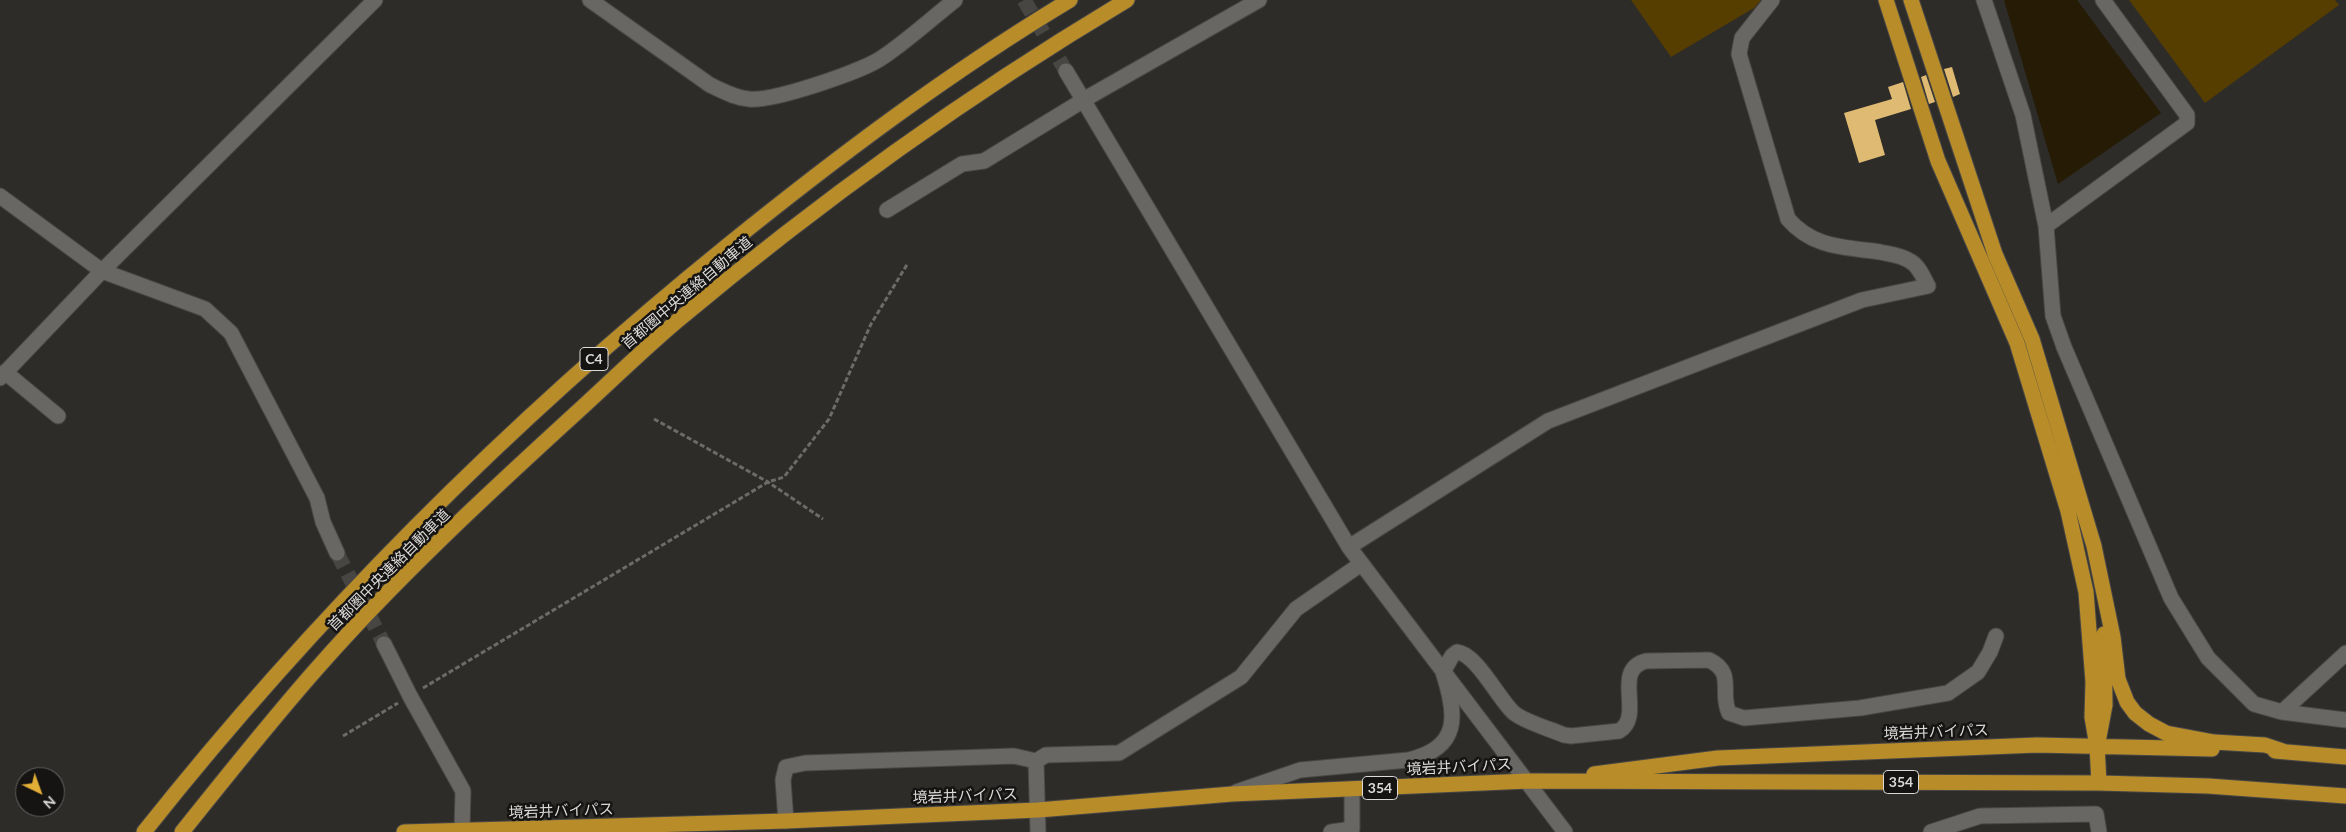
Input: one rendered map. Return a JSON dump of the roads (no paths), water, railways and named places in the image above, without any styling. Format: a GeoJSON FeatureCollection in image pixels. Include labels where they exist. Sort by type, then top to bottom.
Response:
{"type":"FeatureCollection","features":[{"type":"Feature","properties":{"kind":"highway","name":"首都圏中央連絡自動車道"},"geometry":{"type":"LineString","coordinates":[[144,832],[179,787],[303,644],[403,536],[508,436],[656,303],[794,191],[927,94],[1070,0]]}},
{"type":"Feature","properties":{"kind":"highway","name":"首都圏中央連絡自動車道"},"geometry":{"type":"LineString","coordinates":[[182,832],[320,664],[422,558],[528,457],[676,323],[812,213],[941,119],[1074,32],[1127,0]]}},
{"type":"Feature","properties":{"kind":"highway"},"geometry":{"type":"LineString","coordinates":[[1074,32],[1136,0]]}},
{"type":"Feature","properties":{"kind":"highway"},"geometry":{"type":"LineString","coordinates":[[1886,0],[1938,161],[2017,343],[2068,511],[2086,592],[2093,682],[2092,717],[2097,746],[2098,784]]}},
{"type":"Feature","properties":{"kind":"highway"},"geometry":{"type":"LineString","coordinates":[[1911,0],[1995,254],[2032,339],[2094,546],[2113,637],[2118,679],[2127,702],[2135,714],[2166,733],[2214,742],[2265,745],[2283,751]]}},
{"type":"Feature","properties":{"kind":"highway"},"geometry":{"type":"LineString","coordinates":[[2097,746],[2104,718],[2105,705],[2103,595]]}},
{"type":"Feature","properties":{"kind":"highway","name":"境岩井バイパス"},"geometry":{"type":"LineString","coordinates":[[1528,782],[1718,758],[2037,745],[2283,751],[2346,757]]}},
{"type":"Feature","properties":{"kind":"highway","name":"境岩井バイパス"},"geometry":{"type":"LineString","coordinates":[[404,832],[508,831],[1038,810],[1232,794],[1528,782],[2098,784],[2208,786],[2346,796]]}},
{"type":"Feature","properties":{"kind":"street"},"geometry":{"type":"LineString","coordinates":[[58,416],[2,375],[102,271],[375,0]]}},
{"type":"Feature","properties":{"kind":"street"},"geometry":{"type":"LineString","coordinates":[[590,0],[710,85],[732,95],[750,99],[778,95],[866,67],[883,58],[955,0]]}},
{"type":"Feature","properties":{"kind":"street"},"geometry":{"type":"LineString","coordinates":[[887,210],[962,164],[984,161],[1083,101],[1259,0]]}},
{"type":"Feature","properties":{"kind":"street"},"geometry":{"type":"LineString","coordinates":[[1349,547],[1548,421],[1862,300],[1928,286],[1918,268],[1910,261],[1896,255],[1822,243],[1799,232],[1788,219],[1739,54],[1742,38],[1772,0]]}},
{"type":"Feature","properties":{"kind":"street"},"geometry":{"type":"LineString","coordinates":[[1984,0],[2023,115],[2046,226],[2053,316],[2064,347],[2171,598],[2208,658],[2254,704],[2282,712],[2346,720]]}},
{"type":"Feature","properties":{"kind":"street"},"geometry":{"type":"LineString","coordinates":[[2046,226],[2187,123],[2187,115],[2103,0]]}},
{"type":"Feature","properties":{"kind":"street"},"geometry":{"type":"LineString","coordinates":[[1066,71],[1349,547],[1565,832]]}},
{"type":"Feature","properties":{"kind":"street"},"geometry":{"type":"LineString","coordinates":[[0,196],[102,271],[205,309],[231,333],[317,498],[323,522],[337,553]]}},
{"type":"Feature","properties":{"kind":"street"},"geometry":{"type":"LineString","coordinates":[[786,821],[783,780],[786,767],[805,763],[1014,756],[1036,761],[1046,755],[1119,753],[1241,677],[1296,609],[1361,564]]}},
{"type":"Feature","properties":{"kind":"street"},"geometry":{"type":"LineString","coordinates":[[1232,794],[1300,770],[1408,760],[1424,756],[1436,750],[1447,738],[1452,727],[1451,696],[1443,672],[1452,656],[1457,652],[1464,653],[1515,714],[1570,736],[1620,732],[1626,728],[1630,721],[1628,683],[1637,663],[1646,661],[1709,660],[1717,664],[1726,678],[1725,705],[1729,713],[1744,718],[1860,708],[1943,694],[1961,686],[1978,672],[1990,652],[1996,636]]}},
{"type":"Feature","properties":{"kind":"street"},"geometry":{"type":"LineString","coordinates":[[384,644],[410,696],[463,791],[462,830]]}},
{"type":"Feature","properties":{"kind":"street"},"geometry":{"type":"LineString","coordinates":[[2282,712],[2346,653]]}},
{"type":"Feature","properties":{"kind":"street"},"geometry":{"type":"LineString","coordinates":[[1036,761],[1038,832]]}},
{"type":"Feature","properties":{"kind":"street"},"geometry":{"type":"LineString","coordinates":[[1331,832],[1352,829],[1352,789]]}},
{"type":"Feature","properties":{"kind":"street"},"geometry":{"type":"LineString","coordinates":[[1932,832],[1980,816],[2096,814],[2099,832]]}},
{"type":"Feature","properties":{"kind":"tunnel"},"geometry":{"type":"LineString","coordinates":[[1024,0],[1066,71]]}},
{"type":"Feature","properties":{"kind":"tunnel"},"geometry":{"type":"LineString","coordinates":[[337,553],[384,644]]}}]}
